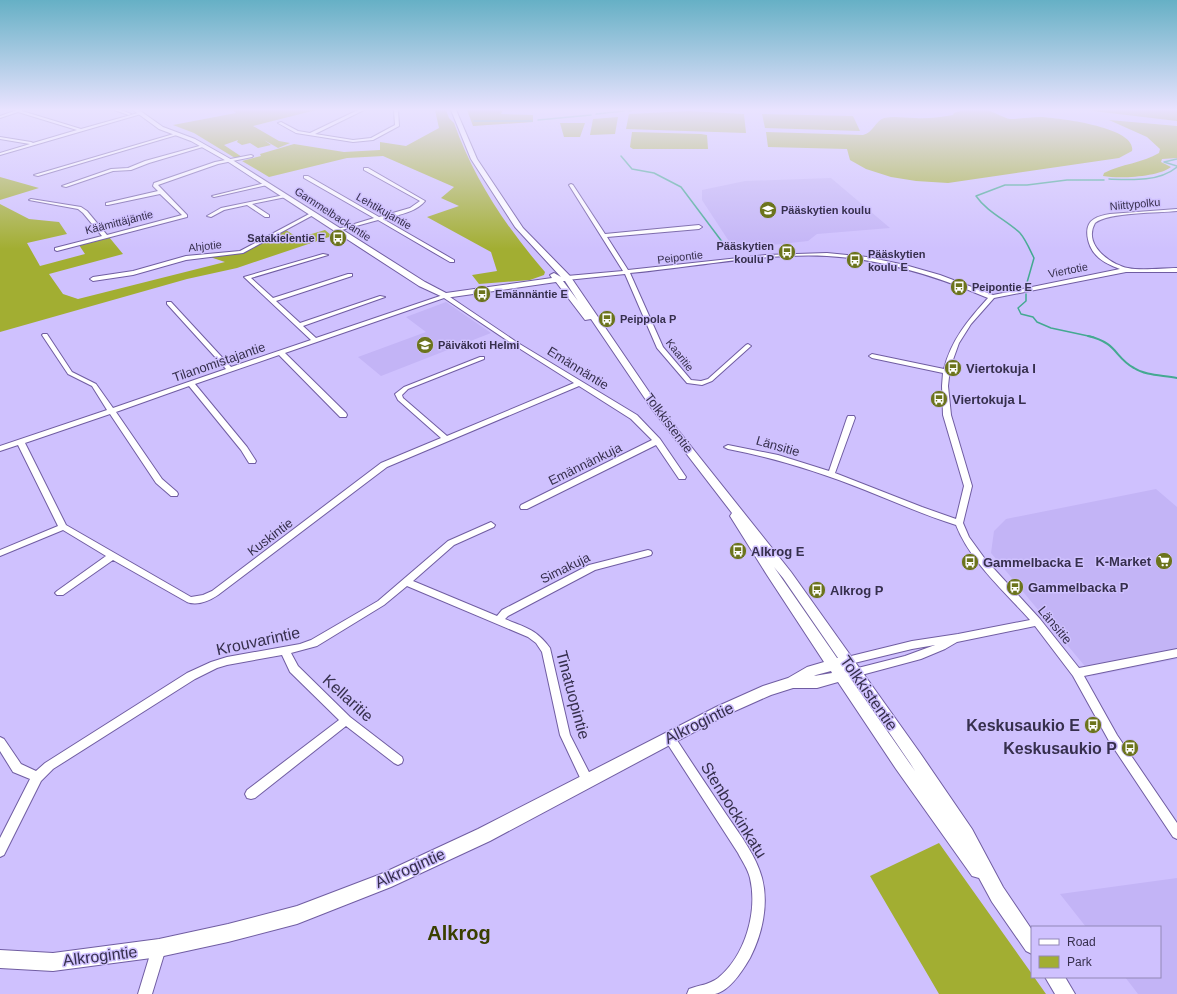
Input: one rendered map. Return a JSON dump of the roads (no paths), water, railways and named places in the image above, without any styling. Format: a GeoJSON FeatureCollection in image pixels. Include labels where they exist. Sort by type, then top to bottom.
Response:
{"type":"FeatureCollection","features":[{"type":"Feature","properties":{"kind":"street"},"geometry":{"type":"LineString","coordinates":[[36,175],[100,156]]}},
{"type":"Feature","properties":{"kind":"street"},"geometry":{"type":"LineString","coordinates":[[64,186],[113,170],[129,169],[166,156]]}},
{"type":"Feature","properties":{"kind":"street","name":"Gammelbackantie"},"geometry":{"type":"LineString","coordinates":[[223,156],[340,230],[422,284],[445,296]]}},
{"type":"Feature","properties":{"kind":"street"},"geometry":{"type":"LineString","coordinates":[[161,192],[155,186],[156,184],[229,160],[249,156]]}},
{"type":"Feature","properties":{"kind":"street","name":"Tolkkistentie"},"geometry":{"type":"LineString","coordinates":[[473,156],[518,227],[564,280],[594,325],[614,346],[655,406],[726,498],[744,532],[844,668],[941,821],[998,896],[1031,944]]}},
{"type":"Feature","properties":{"kind":"street"},"geometry":{"type":"LineString","coordinates":[[340,230],[418,206],[422,201],[366,169]]}},
{"type":"Feature","properties":{"kind":"street","name":"Lehtikujantie"},"geometry":{"type":"LineString","coordinates":[[306,177],[452,261]]}},
{"type":"Feature","properties":{"kind":"street"},"geometry":{"type":"LineString","coordinates":[[214,196],[265,184]]}},
{"type":"Feature","properties":{"kind":"street"},"geometry":{"type":"LineString","coordinates":[[571,185],[627,273]]}},
{"type":"Feature","properties":{"kind":"street"},"geometry":{"type":"LineString","coordinates":[[108,204],[161,192]]}},
{"type":"Feature","properties":{"kind":"street","name":"Käämittäjäntie"},"geometry":{"type":"LineString","coordinates":[[57,248],[185,216],[161,192]]}},
{"type":"Feature","properties":{"kind":"street"},"geometry":{"type":"LineString","coordinates":[[209,216],[223,210],[284,196]]}},
{"type":"Feature","properties":{"kind":"street"},"geometry":{"type":"LineString","coordinates":[[31,200],[79,208],[85,212],[105,236]]}},
{"type":"Feature","properties":{"kind":"street"},"geometry":{"type":"LineString","coordinates":[[248,204],[267,216]]}},
{"type":"Feature","properties":{"kind":"street","name":"Niittypolku"},"geometry":{"type":"LineString","coordinates":[[1126,270],[1108,261],[1094,251],[1091,246],[1091,224],[1094,221],[1108,216],[1177,210]]}},
{"type":"Feature","properties":{"kind":"street","name":"Ahjotie"},"geometry":{"type":"LineString","coordinates":[[93,279],[132,274],[186,258],[241,252],[313,214]]}},
{"type":"Feature","properties":{"kind":"street"},"geometry":{"type":"LineString","coordinates":[[604,236],[698,227]]}},
{"type":"Feature","properties":{"kind":"street","name":"Peipontie"},"geometry":{"type":"LineString","coordinates":[[564,280],[621,275],[627,273],[796,254],[846,256],[915,268],[947,278],[992,297]]}},
{"type":"Feature","properties":{"kind":"street"},"geometry":{"type":"LineString","coordinates":[[316,340],[246,277],[325,255]]}},
{"type":"Feature","properties":{"kind":"street","name":"Viertotie"},"geometry":{"type":"LineString","coordinates":[[992,297],[1126,270],[1177,270]]}},
{"type":"Feature","properties":{"kind":"street","name":"Kaaritie"},"geometry":{"type":"LineString","coordinates":[[627,273],[660,348],[689,382],[702,383],[710,380],[748,346]]}},
{"type":"Feature","properties":{"kind":"street"},"geometry":{"type":"LineString","coordinates":[[272,300],[350,275]]}},
{"type":"Feature","properties":{"kind":"street"},"geometry":{"type":"LineString","coordinates":[[445,296],[564,280]]}},
{"type":"Feature","properties":{"kind":"street","name":"Tilanomistajantie"},"geometry":{"type":"LineString","coordinates":[[0,449],[445,296]]}},
{"type":"Feature","properties":{"kind":"street","name":"Emännäntie"},"geometry":{"type":"LineString","coordinates":[[445,296],[634,418],[657,441],[682,477]]}},
{"type":"Feature","properties":{"kind":"street"},"geometry":{"type":"LineString","coordinates":[[299,325],[382,297]]}},
{"type":"Feature","properties":{"kind":"street"},"geometry":{"type":"LineString","coordinates":[[959,523],[968,486],[947,415],[945,400],[946,372],[954,348],[962,333],[992,297]]}},
{"type":"Feature","properties":{"kind":"street"},"geometry":{"type":"LineString","coordinates":[[169,303],[230,370]]}},
{"type":"Feature","properties":{"kind":"street"},"geometry":{"type":"LineString","coordinates":[[45,335],[70,373],[94,384],[158,481],[174,494]]}},
{"type":"Feature","properties":{"kind":"street"},"geometry":{"type":"LineString","coordinates":[[281,353],[343,415]]}},
{"type":"Feature","properties":{"kind":"street"},"geometry":{"type":"LineString","coordinates":[[872,356],[946,372]]}},
{"type":"Feature","properties":{"kind":"street"},"geometry":{"type":"LineString","coordinates":[[444,438],[400,399],[398,394],[406,388],[482,358]]}},
{"type":"Feature","properties":{"kind":"street","name":"Kuskintie"},"geometry":{"type":"LineString","coordinates":[[64,527],[190,600],[207,598],[216,593],[384,465],[444,438],[579,383]]}},
{"type":"Feature","properties":{"kind":"street"},"geometry":{"type":"LineString","coordinates":[[191,384],[252,461]]}},
{"type":"Feature","properties":{"kind":"street"},"geometry":{"type":"LineString","coordinates":[[831,475],[850,418]]}},
{"type":"Feature","properties":{"kind":"street","name":"Emännänkuja"},"geometry":{"type":"LineString","coordinates":[[524,507],[657,441]]}},
{"type":"Feature","properties":{"kind":"street"},"geometry":{"type":"LineString","coordinates":[[0,553],[64,527],[21,443]]}},
{"type":"Feature","properties":{"kind":"street","name":"Länsitie"},"geometry":{"type":"LineString","coordinates":[[728,447],[748,450],[831,475],[931,514],[959,523],[965,538],[982,561],[1036,622],[1077,673],[1113,738],[1177,833]]}},
{"type":"Feature","properties":{"kind":"street","name":"Krouvarintie"},"geometry":{"type":"LineString","coordinates":[[0,851],[37,777],[49,766],[191,676],[214,665],[314,643],[326,637],[368,612],[407,582],[451,543],[491,524]]}},
{"type":"Feature","properties":{"kind":"street","name":"Simakuja"},"geometry":{"type":"LineString","coordinates":[[499,620],[505,613],[592,567],[648,553]]}},
{"type":"Feature","properties":{"kind":"street"},"geometry":{"type":"LineString","coordinates":[[60,593],[113,555]]}},
{"type":"Feature","properties":{"kind":"street","name":"Tinatuopintie"},"geometry":{"type":"LineString","coordinates":[[407,582],[530,634],[543,644],[547,651],[565,735],[587,780]]}},
{"type":"Feature","properties":{"kind":"street"},"geometry":{"type":"LineString","coordinates":[[844,668],[912,645],[958,638],[1036,622]]}},
{"type":"Feature","properties":{"kind":"street"},"geometry":{"type":"LineString","coordinates":[[844,668],[920,656],[938,650],[958,638]]}},
{"type":"Feature","properties":{"kind":"street","name":"Kellaritie"},"geometry":{"type":"LineString","coordinates":[[286,650],[294,669],[346,720],[398,760]]}},
{"type":"Feature","properties":{"kind":"street"},"geometry":{"type":"LineString","coordinates":[[1077,673],[1177,653]]}},
{"type":"Feature","properties":{"kind":"street","name":"Alkrogintie"},"geometry":{"type":"LineString","coordinates":[[0,959],[54,962],[158,948],[228,933],[297,915],[385,881],[484,835],[669,737],[741,702],[768,690],[792,683],[817,682],[844,668]]}},
{"type":"Feature","properties":{"kind":"street"},"geometry":{"type":"LineString","coordinates":[[251,794],[346,720]]}},
{"type":"Feature","properties":{"kind":"street","name":"Stenbockinkatu"},"geometry":{"type":"LineString","coordinates":[[669,737],[742,849],[751,865],[757,882],[757,902],[754,929],[747,951],[736,970],[721,984],[694,994]]}},
{"type":"Feature","properties":{"kind":"street"},"geometry":{"type":"LineString","coordinates":[[0,742],[17,768],[37,777]]}},
{"type":"Feature","properties":{"kind":"street"},"geometry":{"type":"LineString","coordinates":[[145,994],[158,948]]}},
{"type":"Feature","properties":{"kind":"street"},"geometry":{"type":"LineString","coordinates":[[1055,978],[1066,994]]}},
{"type":"Feature","properties":{"kind":"waterway"},"geometry":{"type":"LineString","coordinates":[[621,156],[632,169],[654,173],[681,187],[723,243],[721,248]]}},
{"type":"Feature","properties":{"kind":"waterway"},"geometry":{"type":"LineString","coordinates":[[1177,159],[1164,162],[1177,166]]}},
{"type":"Feature","properties":{"kind":"waterway"},"geometry":{"type":"LineString","coordinates":[[1109,179],[1135,180],[1153,178],[1170,172],[1177,167]]}},
{"type":"Feature","properties":{"kind":"waterway"},"geometry":{"type":"LineString","coordinates":[[1026,286],[1034,258],[1026,242],[1015,228],[986,207],[976,196],[1005,185],[1027,185],[1067,180],[1104,180]]}},
{"type":"Feature","properties":{"kind":"waterway"},"geometry":{"type":"LineString","coordinates":[[1026,294],[1026,301],[1018,308],[1021,314],[1033,317],[1037,322],[1051,328],[1093,337]]}},
{"type":"Feature","properties":{"kind":"waterway"},"geometry":{"type":"LineString","coordinates":[[1088,336],[1105,342],[1128,364],[1139,371],[1177,378]]}},
{"type":"Feature","properties":{"kind":"place","name":"Pääskytien koulu"},"geometry":{"type":"Point","coordinates":[768,210]}},
{"type":"Feature","properties":{"kind":"place","name":"Satakielentie E"},"geometry":{"type":"Point","coordinates":[338,238]}},
{"type":"Feature","properties":{"kind":"place","name":"Pääskytien koulu P"},"geometry":{"type":"Point","coordinates":[787,252]}},
{"type":"Feature","properties":{"kind":"place","name":"Pääskytien koulu E"},"geometry":{"type":"Point","coordinates":[855,260]}},
{"type":"Feature","properties":{"kind":"place","name":"Peipontie E"},"geometry":{"type":"Point","coordinates":[959,287]}},
{"type":"Feature","properties":{"kind":"place","name":"Emännäntie E"},"geometry":{"type":"Point","coordinates":[482,294]}},
{"type":"Feature","properties":{"kind":"place","name":"Peippola P"},"geometry":{"type":"Point","coordinates":[607,319]}},
{"type":"Feature","properties":{"kind":"place","name":"Päiväkoti Helmi"},"geometry":{"type":"Point","coordinates":[425,345]}},
{"type":"Feature","properties":{"kind":"place","name":"Viertokuja I"},"geometry":{"type":"Point","coordinates":[953,368]}},
{"type":"Feature","properties":{"kind":"place","name":"Viertokuja L"},"geometry":{"type":"Point","coordinates":[939,399]}},
{"type":"Feature","properties":{"kind":"place","name":"Alkrog E"},"geometry":{"type":"Point","coordinates":[738,551]}},
{"type":"Feature","properties":{"kind":"place","name":"K-Market"},"geometry":{"type":"Point","coordinates":[1164,561]}},
{"type":"Feature","properties":{"kind":"place","name":"Gammelbacka E"},"geometry":{"type":"Point","coordinates":[970,562]}},
{"type":"Feature","properties":{"kind":"place","name":"Gammelbacka P"},"geometry":{"type":"Point","coordinates":[1015,587]}},
{"type":"Feature","properties":{"kind":"place","name":"Alkrog P"},"geometry":{"type":"Point","coordinates":[817,590]}},
{"type":"Feature","properties":{"kind":"place","name":"Keskusaukio E"},"geometry":{"type":"Point","coordinates":[1093,725]}},
{"type":"Feature","properties":{"kind":"place","name":"Keskusaukio P"},"geometry":{"type":"Point","coordinates":[1130,748]}},
{"type":"Feature","properties":{"kind":"district","name":"Alkrog"},"geometry":{"type":"Point","coordinates":[459,933]}}]}
